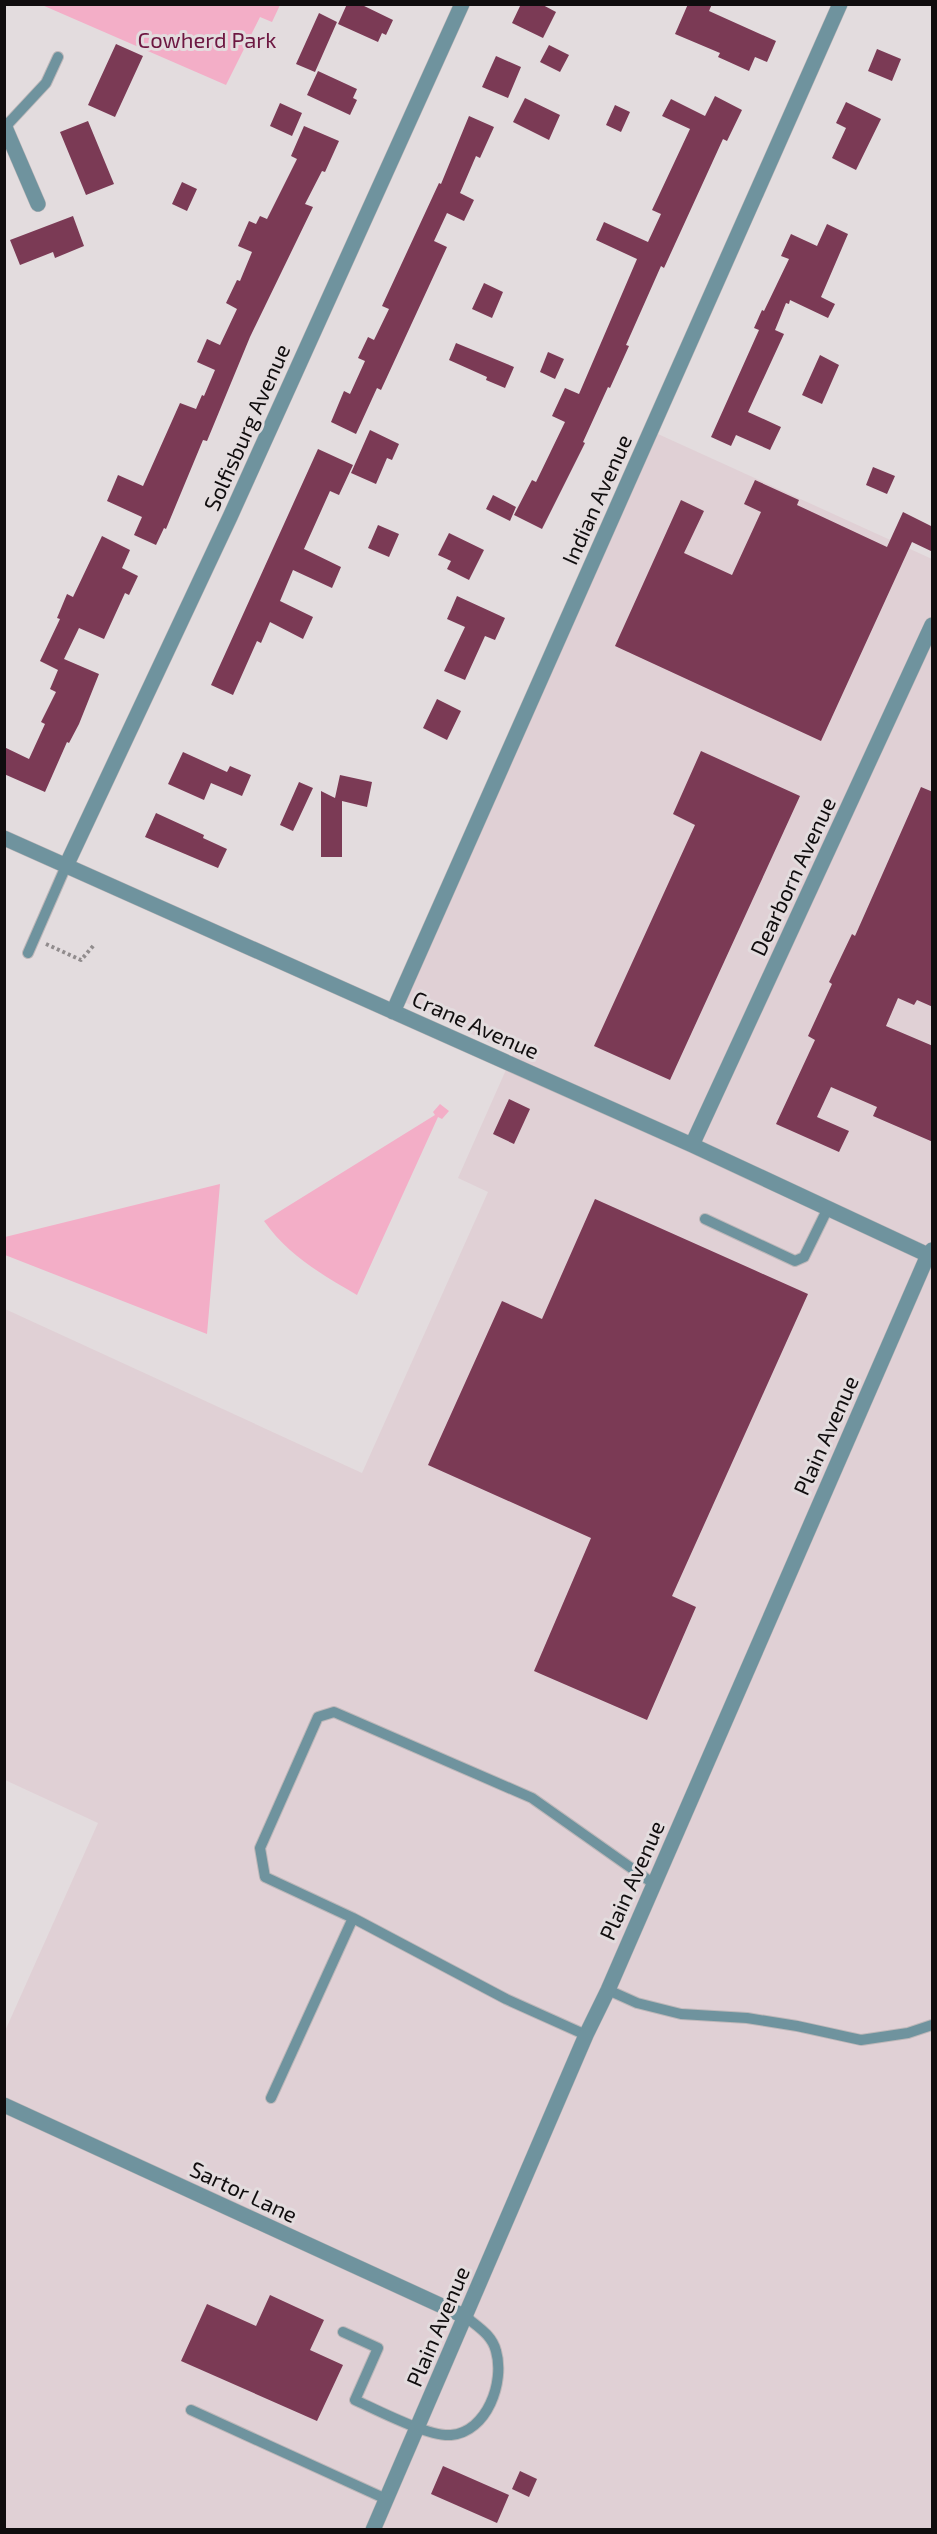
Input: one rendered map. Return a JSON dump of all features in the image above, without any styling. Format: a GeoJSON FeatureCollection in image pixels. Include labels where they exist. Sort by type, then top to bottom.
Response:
{"type":"FeatureCollection","features":[{"type":"Feature","properties":{"kind":"street","name":"Solfisburg Avenue"},"geometry":{"type":"LineString","coordinates":[[66,866],[235,507],[462,4]]}},
{"type":"Feature","properties":{"kind":"street","name":"Indian Avenue"},"geometry":{"type":"LineString","coordinates":[[393,1012],[840,4]]}},
{"type":"Feature","properties":{"kind":"street"},"geometry":{"type":"LineString","coordinates":[[5,125],[38,204]]}},
{"type":"Feature","properties":{"kind":"street","name":"Dearborn Avenue"},"geometry":{"type":"LineString","coordinates":[[692,1145],[933,625]]}},
{"type":"Feature","properties":{"kind":"street","name":"Crane Avenue"},"geometry":{"type":"LineString","coordinates":[[4,837],[930,1252]]}},
{"type":"Feature","properties":{"kind":"street","name":"Plain Avenue"},"geometry":{"type":"LineString","coordinates":[[373,2529],[586,2035],[608,1990],[930,1252]]}},
{"type":"Feature","properties":{"kind":"street","name":"Sartor Lane"},"geometry":{"type":"LineString","coordinates":[[4,2105],[466,2317]]}},
{"type":"Feature","properties":{"kind":"lane"},"geometry":{"type":"LineString","coordinates":[[5,125],[46,83],[58,57]]}},
{"type":"Feature","properties":{"kind":"lane"},"geometry":{"type":"LineString","coordinates":[[28,953],[66,866]]}},
{"type":"Feature","properties":{"kind":"lane"},"geometry":{"type":"LineString","coordinates":[[705,1219],[795,1261],[804,1257],[828,1208]]}},
{"type":"Feature","properties":{"kind":"lane"},"geometry":{"type":"LineString","coordinates":[[586,2035],[506,1999],[353,1918],[265,1878],[260,1859],[260,1848],[318,1717],[334,1712],[532,1798],[654,1884]]}},
{"type":"Feature","properties":{"kind":"lane"},"geometry":{"type":"LineString","coordinates":[[271,2098],[353,1918]]}},
{"type":"Feature","properties":{"kind":"lane"},"geometry":{"type":"LineString","coordinates":[[608,1990],[637,2003],[681,2014],[747,2018],[861,2040],[908,2033],[933,2025]]}},
{"type":"Feature","properties":{"kind":"lane"},"geometry":{"type":"LineString","coordinates":[[343,2332],[378,2348],[355,2400],[434,2433],[451,2435],[469,2430],[482,2417],[494,2396],[499,2372],[496,2350],[487,2334],[466,2317]]}},
{"type":"Feature","properties":{"kind":"lane"},"geometry":{"type":"LineString","coordinates":[[191,2410],[386,2499]]}},
{"type":"Feature","properties":{"kind":"path"},"geometry":{"type":"LineString","coordinates":[[44,943],[81,960],[94,945]]}},
{"type":"Feature","properties":{"kind":"shaded area"},"geometry":{"type":"Polygon","coordinates":[[[647,429],[932,559],[932,2529],[5,2529],[5,2031],[98,1823],[5,1780],[5,1309],[362,1473],[488,1192],[458,1178],[513,1054],[394,997],[647,429]]]}},
{"type":"Feature","properties":{"kind":"green space","name":"Cowherd Park"},"geometry":{"type":"Polygon","coordinates":[[[42,5],[280,5],[272,22],[260,17],[226,85],[42,5]]]}},
{"type":"Feature","properties":{"kind":"green space"},"geometry":{"type":"Polygon","coordinates":[[[440,1104],[449,1111],[442,1119],[438,1117],[357,1295],[294,1254],[264,1221],[435,1115],[433,1112],[440,1104]]]}},
{"type":"Feature","properties":{"kind":"green space"},"geometry":{"type":"Polygon","coordinates":[[[220,1184],[207,1334],[5,1255],[5,1237],[220,1184]]]}},
{"type":"Feature","properties":{"kind":"building"},"geometry":{"type":"Polygon","coordinates":[[[347,4],[360,4],[393,20],[386,35],[382,33],[378,42],[338,24],[347,4]]]}},
{"type":"Feature","properties":{"kind":"building"},"geometry":{"type":"Polygon","coordinates":[[[521,4],[541,4],[556,12],[543,38],[512,23],[521,4]]]}},
{"type":"Feature","properties":{"kind":"building"},"geometry":{"type":"Polygon","coordinates":[[[688,4],[712,4],[709,11],[776,41],[767,62],[755,57],[749,71],[718,57],[720,53],[675,34],[688,4]]]}},
{"type":"Feature","properties":{"kind":"building"},"geometry":{"type":"Polygon","coordinates":[[[319,13],[337,22],[315,72],[296,64],[319,13]]]}},
{"type":"Feature","properties":{"kind":"building"},"geometry":{"type":"Polygon","coordinates":[[[116,44],[143,56],[115,117],[88,105],[116,44]]]}},
{"type":"Feature","properties":{"kind":"building"},"geometry":{"type":"Polygon","coordinates":[[[549,45],[569,55],[560,72],[540,62],[549,45]]]}},
{"type":"Feature","properties":{"kind":"building"},"geometry":{"type":"Polygon","coordinates":[[[877,49],[901,59],[892,81],[868,71],[877,49]]]}},
{"type":"Feature","properties":{"kind":"building"},"geometry":{"type":"Polygon","coordinates":[[[496,56],[521,67],[508,98],[482,87],[496,56]]]}},
{"type":"Feature","properties":{"kind":"building"},"geometry":{"type":"Polygon","coordinates":[[[318,71],[357,89],[353,98],[357,100],[350,115],[307,95],[318,71]]]}},
{"type":"Feature","properties":{"kind":"building"},"geometry":{"type":"Polygon","coordinates":[[[715,96],[742,110],[727,141],[723,139],[664,268],[661,266],[626,345],[629,346],[610,388],[608,387],[583,442],[585,443],[542,529],[514,515],[532,480],[536,482],[565,422],[552,416],[565,388],[579,394],[637,259],[596,240],[604,222],[648,242],[661,214],[652,210],[690,129],[662,116],[671,99],[705,116],[715,96]]]}},
{"type":"Feature","properties":{"kind":"building"},"geometry":{"type":"Polygon","coordinates":[[[525,98],[560,115],[549,140],[513,122],[525,98]]]}},
{"type":"Feature","properties":{"kind":"building"},"geometry":{"type":"Polygon","coordinates":[[[846,102],[881,119],[856,170],[832,158],[846,128],[836,123],[846,102]]]}},
{"type":"Feature","properties":{"kind":"building"},"geometry":{"type":"Polygon","coordinates":[[[280,103],[302,113],[292,136],[270,126],[280,103]]]}},
{"type":"Feature","properties":{"kind":"building"},"geometry":{"type":"Polygon","coordinates":[[[615,105],[630,112],[621,132],[606,125],[615,105]]]}},
{"type":"Feature","properties":{"kind":"building"},"geometry":{"type":"Polygon","coordinates":[[[469,116],[494,127],[480,158],[476,156],[460,193],[474,200],[464,221],[447,213],[434,241],[447,247],[381,390],[377,388],[356,434],[331,422],[344,391],[350,394],[365,361],[358,358],[368,337],[374,340],[389,309],[382,306],[439,183],[441,184],[469,116]]]}},
{"type":"Feature","properties":{"kind":"building"},"geometry":{"type":"Polygon","coordinates":[[[88,121],[114,184],[86,195],[60,132],[88,121]]]}},
{"type":"Feature","properties":{"kind":"building"},"geometry":{"type":"Polygon","coordinates":[[[304,126],[339,141],[325,172],[322,171],[305,204],[313,207],[250,337],[207,441],[203,440],[166,529],[164,528],[156,545],[134,535],[142,517],[107,501],[118,475],[143,486],[180,403],[196,409],[202,395],[204,396],[215,370],[197,362],[207,339],[220,345],[237,309],[226,303],[237,280],[240,281],[252,252],[238,246],[249,221],[256,224],[260,216],[267,219],[297,159],[291,156],[304,126]]]}},
{"type":"Feature","properties":{"kind":"building"},"geometry":{"type":"Polygon","coordinates":[[[182,182],[197,189],[187,211],[172,204],[182,182]]]}},
{"type":"Feature","properties":{"kind":"building"},"geometry":{"type":"Polygon","coordinates":[[[73,216],[84,246],[55,258],[53,252],[20,265],[10,240],[73,216]]]}},
{"type":"Feature","properties":{"kind":"building"},"geometry":{"type":"Polygon","coordinates":[[[827,224],[848,234],[821,297],[835,304],[828,318],[790,300],[789,304],[786,303],[775,330],[784,334],[748,412],[781,427],[770,450],[736,435],[731,446],[711,437],[759,330],[754,328],[789,259],[781,256],[791,234],[817,246],[827,224]]]}},
{"type":"Feature","properties":{"kind":"building"},"geometry":{"type":"Polygon","coordinates":[[[484,283],[503,292],[492,318],[472,309],[484,283]]]}},
{"type":"Feature","properties":{"kind":"building"},"geometry":{"type":"Polygon","coordinates":[[[456,343],[514,367],[505,388],[449,360],[456,343]]]}},
{"type":"Feature","properties":{"kind":"building"},"geometry":{"type":"Polygon","coordinates":[[[548,352],[564,359],[555,379],[540,372],[548,352]]]}},
{"type":"Feature","properties":{"kind":"building"},"geometry":{"type":"Polygon","coordinates":[[[820,355],[839,365],[822,404],[802,395],[820,355]]]}},
{"type":"Feature","properties":{"kind":"building"},"geometry":{"type":"Polygon","coordinates":[[[370,430],[399,444],[392,460],[387,458],[376,484],[351,473],[370,430]]]}},
{"type":"Feature","properties":{"kind":"building"},"geometry":{"type":"Polygon","coordinates":[[[318,449],[353,465],[339,495],[330,491],[304,549],[341,567],[332,588],[293,570],[280,601],[313,617],[303,639],[270,622],[261,643],[257,641],[233,695],[211,685],[318,449]]]}},
{"type":"Feature","properties":{"kind":"building"},"geometry":{"type":"Polygon","coordinates":[[[873,467],[895,476],[887,494],[866,485],[873,467]]]}},
{"type":"Feature","properties":{"kind":"building"},"geometry":{"type":"Polygon","coordinates":[[[755,480],[799,500],[797,505],[887,547],[903,512],[933,527],[933,552],[912,542],[821,741],[615,646],[681,500],[704,511],[684,553],[732,575],[761,512],[744,504],[755,480]]]}},
{"type":"Feature","properties":{"kind":"building"},"geometry":{"type":"Polygon","coordinates":[[[493,495],[516,507],[510,521],[486,509],[493,495]]]}},
{"type":"Feature","properties":{"kind":"building"},"geometry":{"type":"Polygon","coordinates":[[[378,525],[399,534],[389,557],[368,548],[378,525]]]}},
{"type":"Feature","properties":{"kind":"building"},"geometry":{"type":"Polygon","coordinates":[[[449,533],[484,550],[469,580],[447,569],[451,561],[438,555],[449,533]]]}},
{"type":"Feature","properties":{"kind":"building"},"geometry":{"type":"Polygon","coordinates":[[[102,536],[130,550],[122,568],[138,576],[129,595],[125,593],[104,639],[79,628],[64,659],[99,674],[79,724],[69,743],[67,742],[45,792],[4,774],[4,747],[29,759],[45,724],[41,722],[56,692],[50,689],[58,670],[40,661],[60,619],[57,618],[67,594],[73,597],[102,536]]]}},
{"type":"Feature","properties":{"kind":"building"},"geometry":{"type":"Polygon","coordinates":[[[457,596],[505,618],[495,640],[485,636],[465,680],[444,671],[465,627],[447,619],[457,596]]]}},
{"type":"Feature","properties":{"kind":"building"},"geometry":{"type":"Polygon","coordinates":[[[437,699],[461,711],[447,740],[423,728],[437,699]]]}},
{"type":"Feature","properties":{"kind":"building"},"geometry":{"type":"Polygon","coordinates":[[[701,751],[800,796],[670,1080],[594,1046],[695,825],[673,814],[701,751]]]}},
{"type":"Feature","properties":{"kind":"building"},"geometry":{"type":"Polygon","coordinates":[[[183,752],[227,772],[230,766],[251,775],[242,796],[211,783],[204,800],[168,784],[183,752]]]}},
{"type":"Feature","properties":{"kind":"building"},"geometry":{"type":"Polygon","coordinates":[[[340,775],[372,782],[367,807],[342,801],[342,857],[321,857],[321,791],[335,798],[340,775]]]}},
{"type":"Feature","properties":{"kind":"building"},"geometry":{"type":"Polygon","coordinates":[[[299,782],[313,788],[293,831],[280,825],[299,782]]]}},
{"type":"Feature","properties":{"kind":"building"},"geometry":{"type":"Polygon","coordinates":[[[921,787],[933,792],[933,1007],[917,1000],[914,1005],[898,998],[886,1026],[933,1046],[933,1142],[873,1116],[877,1107],[831,1087],[817,1117],[849,1131],[839,1152],[776,1124],[815,1040],[808,1036],[832,984],[829,982],[852,934],[855,936],[921,787]]]}},
{"type":"Feature","properties":{"kind":"building"},"geometry":{"type":"Polygon","coordinates":[[[156,813],[204,835],[203,838],[227,849],[218,868],[145,837],[156,813]]]}},
{"type":"Feature","properties":{"kind":"building"},"geometry":{"type":"Polygon","coordinates":[[[509,1099],[530,1109],[514,1144],[493,1134],[509,1099]]]}},
{"type":"Feature","properties":{"kind":"building"},"geometry":{"type":"Polygon","coordinates":[[[595,1199],[808,1294],[672,1596],[696,1607],[647,1720],[534,1671],[591,1538],[428,1465],[502,1301],[542,1319],[595,1199]]]}},
{"type":"Feature","properties":{"kind":"building"},"geometry":{"type":"Polygon","coordinates":[[[270,2295],[324,2320],[310,2350],[343,2365],[317,2421],[181,2361],[207,2304],[256,2326],[270,2295]]]}},
{"type":"Feature","properties":{"kind":"building"},"geometry":{"type":"Polygon","coordinates":[[[443,2466],[509,2495],[497,2523],[431,2494],[443,2466]]]}},
{"type":"Feature","properties":{"kind":"building"},"geometry":{"type":"Polygon","coordinates":[[[520,2471],[537,2479],[529,2497],[512,2489],[520,2471]]]}}]}
